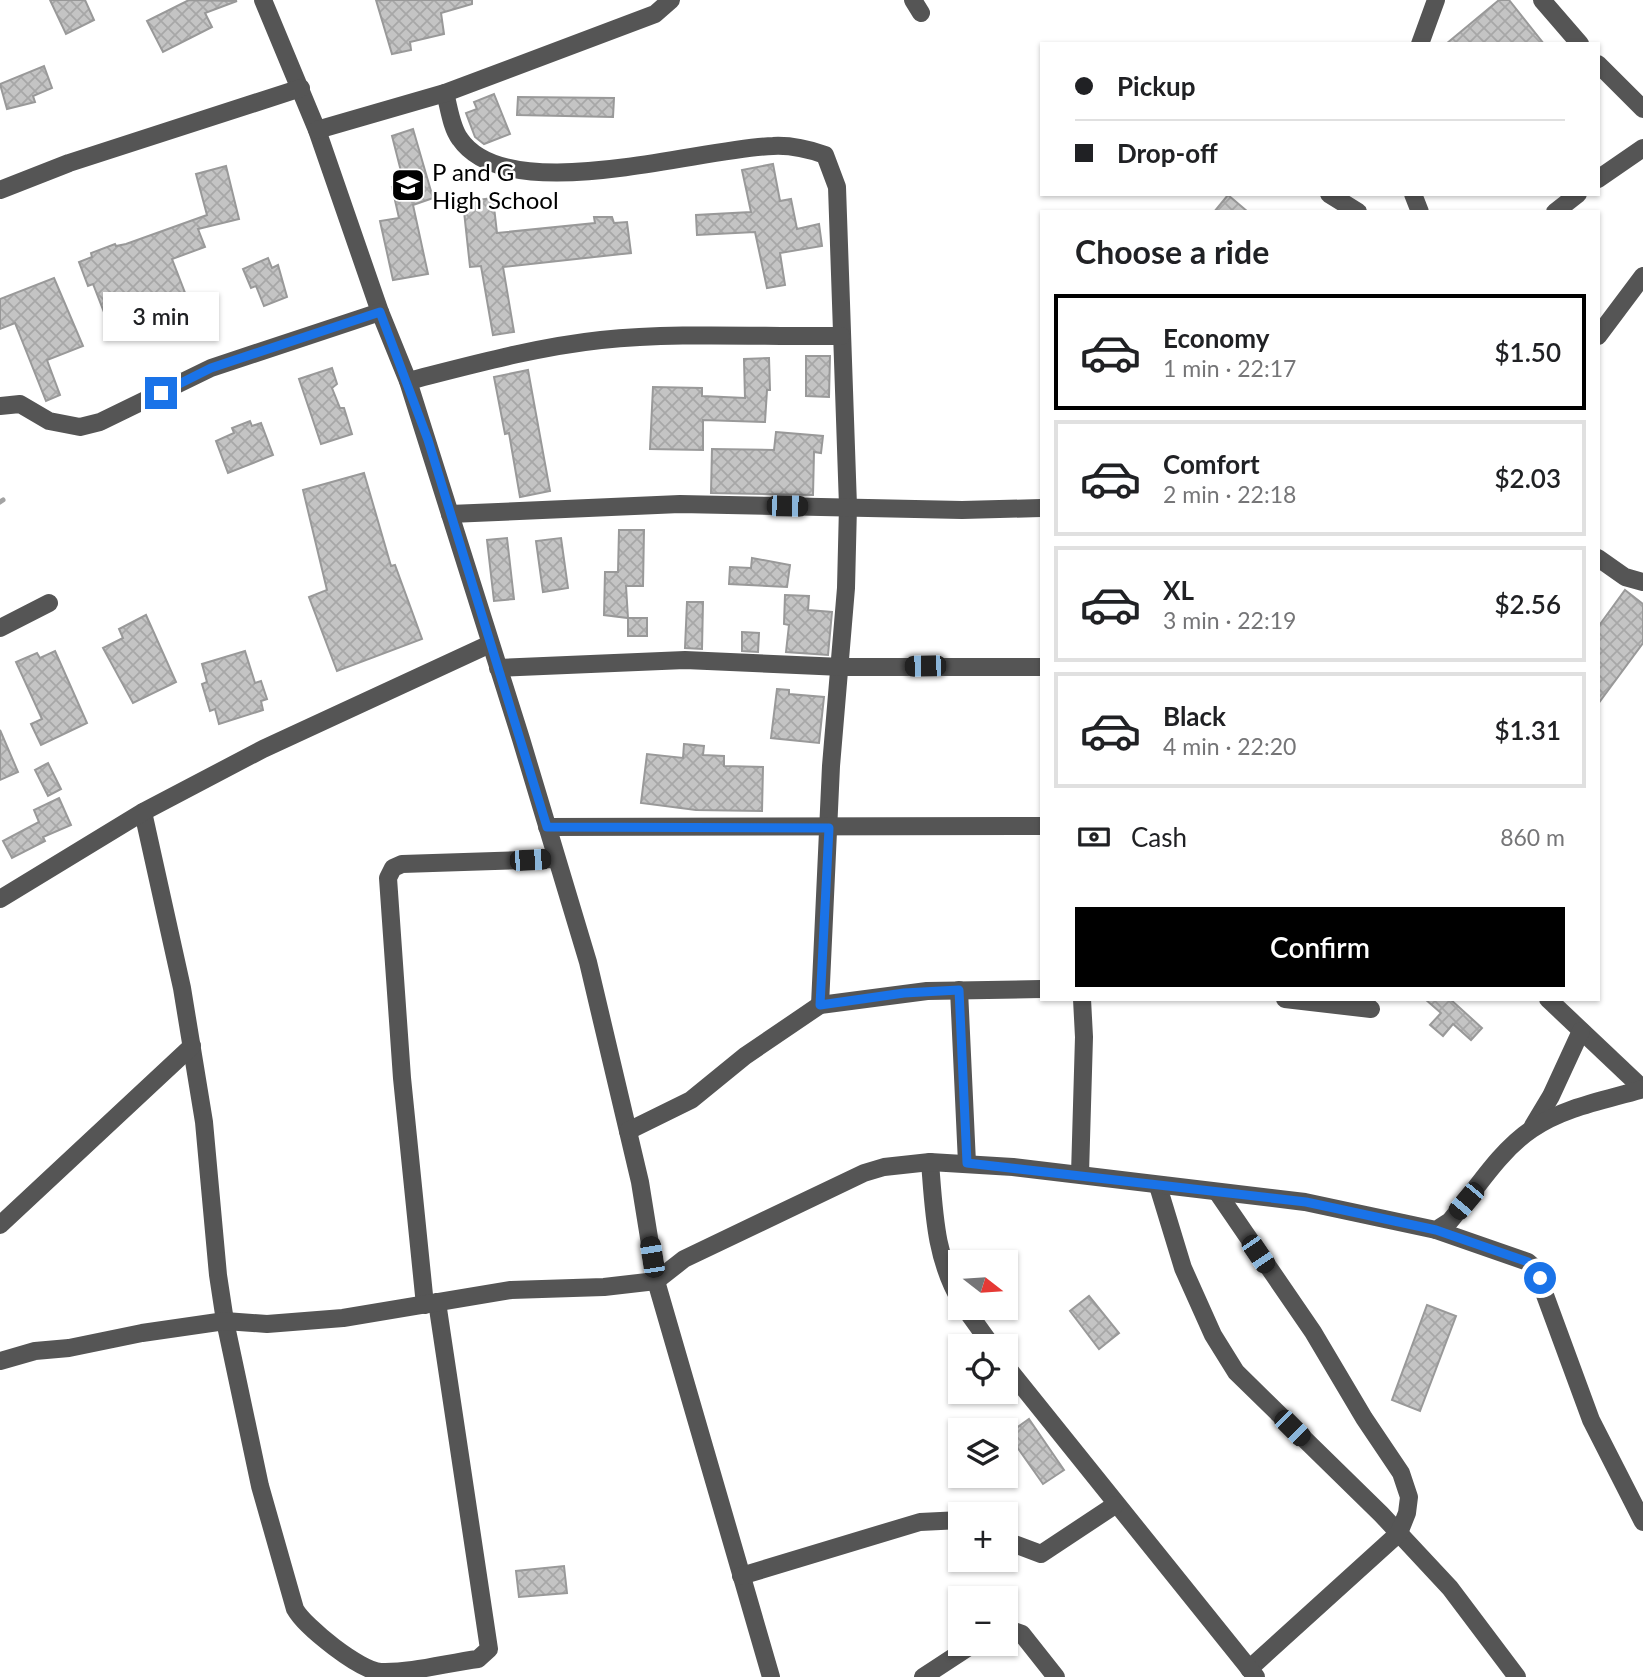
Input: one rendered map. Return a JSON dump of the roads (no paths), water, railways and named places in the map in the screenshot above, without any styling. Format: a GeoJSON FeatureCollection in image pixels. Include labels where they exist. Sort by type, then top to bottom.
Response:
{"type":"FeatureCollection","features":[{"type":"Feature","properties":{"kind":"street"},"geometry":{"type":"LineString","coordinates":[[262,0],[317,130],[380,312],[408,381],[588,962],[628,1131],[656,1280],[771,1677]]}},
{"type":"Feature","properties":{"kind":"street"},"geometry":{"type":"LineString","coordinates":[[317,130],[445,93],[655,14],[671,0]]}},
{"type":"Feature","properties":{"kind":"street"},"geometry":{"type":"LineString","coordinates":[[1421,42],[1436,0]]}},
{"type":"Feature","properties":{"kind":"street"},"geometry":{"type":"LineString","coordinates":[[1542,0],[1578,42]]}},
{"type":"Feature","properties":{"kind":"street"},"geometry":{"type":"LineString","coordinates":[[1600,66],[1643,109]]}},
{"type":"Feature","properties":{"kind":"street"},"geometry":{"type":"LineString","coordinates":[[0,190],[69,163],[300,88]]}},
{"type":"Feature","properties":{"kind":"street"},"geometry":{"type":"LineString","coordinates":[[445,93],[458,138],[491,163],[521,173],[638,165],[774,146],[804,148],[825,155],[834,170],[837,187],[848,506],[842,667],[829,828],[820,1005]]}},
{"type":"Feature","properties":{"kind":"street"},"geometry":{"type":"LineString","coordinates":[[1600,178],[1643,148]]}},
{"type":"Feature","properties":{"kind":"street"},"geometry":{"type":"LineString","coordinates":[[1332,196],[1355,210]]}},
{"type":"Feature","properties":{"kind":"street"},"geometry":{"type":"LineString","coordinates":[[1558,210],[1575,196]]}},
{"type":"Feature","properties":{"kind":"street"},"geometry":{"type":"LineString","coordinates":[[1600,333],[1643,276]]}},
{"type":"Feature","properties":{"kind":"street"},"geometry":{"type":"LineString","coordinates":[[0,405],[20,404],[49,421],[80,427],[100,422],[211,368],[380,312]]}},
{"type":"Feature","properties":{"kind":"street"},"geometry":{"type":"LineString","coordinates":[[408,381],[549,348],[600,340],[649,337],[841,336]]}},
{"type":"Feature","properties":{"kind":"street"},"geometry":{"type":"LineString","coordinates":[[450,514],[680,504],[1040,508]]}},
{"type":"Feature","properties":{"kind":"street"},"geometry":{"type":"LineString","coordinates":[[1600,559],[1625,577],[1643,582]]}},
{"type":"Feature","properties":{"kind":"street"},"geometry":{"type":"LineString","coordinates":[[0,628],[50,603]]}},
{"type":"Feature","properties":{"kind":"street"},"geometry":{"type":"LineString","coordinates":[[0,899],[143,812],[263,749],[490,644]]}},
{"type":"Feature","properties":{"kind":"street"},"geometry":{"type":"LineString","coordinates":[[498,668],[685,660],[842,667],[1040,667]]}},
{"type":"Feature","properties":{"kind":"street"},"geometry":{"type":"LineString","coordinates":[[143,812],[183,988],[204,1122],[218,1275],[225,1321],[260,1486],[295,1609],[311,1631],[379,1672],[478,1659],[489,1649],[431,1303],[402,1077],[388,877],[393,868],[402,864],[556,859]]}},
{"type":"Feature","properties":{"kind":"street"},"geometry":{"type":"LineString","coordinates":[[547,827],[829,828],[889,824],[1040,826]]}},
{"type":"Feature","properties":{"kind":"street"},"geometry":{"type":"LineString","coordinates":[[628,1131],[691,1100],[745,1056],[820,1005],[904,993],[1040,989]]}},
{"type":"Feature","properties":{"kind":"street"},"geometry":{"type":"LineString","coordinates":[[959,990],[967,1163]]}},
{"type":"Feature","properties":{"kind":"street"},"geometry":{"type":"LineString","coordinates":[[1080,1174],[1084,1037],[1082,1001]]}},
{"type":"Feature","properties":{"kind":"street"},"geometry":{"type":"LineString","coordinates":[[1302,1001],[1371,1009]]}},
{"type":"Feature","properties":{"kind":"street"},"geometry":{"type":"LineString","coordinates":[[1436,1230],[1450,1221],[1515,1142],[1531,1129],[1551,1117],[1643,1089],[1550,1001]]}},
{"type":"Feature","properties":{"kind":"street"},"geometry":{"type":"LineString","coordinates":[[1531,1129],[1551,1096],[1581,1031]]}},
{"type":"Feature","properties":{"kind":"street"},"geometry":{"type":"LineString","coordinates":[[0,1225],[192,1046]]}},
{"type":"Feature","properties":{"kind":"street"},"geometry":{"type":"LineString","coordinates":[[930,1162],[937,1240],[948,1275]]}},
{"type":"Feature","properties":{"kind":"street"},"geometry":{"type":"LineString","coordinates":[[0,1361],[34,1351],[69,1348],[142,1333],[225,1321],[267,1324],[320,1320],[511,1290],[604,1287],[656,1280],[684,1259],[844,1182],[884,1167],[930,1162],[967,1163],[1080,1174],[1158,1186],[1306,1202],[1436,1230],[1528,1262],[1535,1268],[1591,1420],[1643,1522]]}},
{"type":"Feature","properties":{"kind":"street"},"geometry":{"type":"LineString","coordinates":[[1158,1186],[1183,1268],[1213,1335],[1236,1372],[1450,1587],[1517,1677]]}},
{"type":"Feature","properties":{"kind":"street"},"geometry":{"type":"LineString","coordinates":[[1018,1381],[1115,1506],[1176,1573],[1252,1673],[1399,1533],[1407,1513],[1409,1497],[1401,1473],[1364,1418],[1313,1332],[1217,1192]]}},
{"type":"Feature","properties":{"kind":"street"},"geometry":{"type":"LineString","coordinates":[[1018,1545],[1041,1554],[1115,1506]]}},
{"type":"Feature","properties":{"kind":"street"},"geometry":{"type":"LineString","coordinates":[[741,1576],[920,1522],[948,1521]]}},
{"type":"Feature","properties":{"kind":"street"},"geometry":{"type":"LineString","coordinates":[[1018,1632],[1056,1677]]}},
{"type":"Feature","properties":{"kind":"street"},"geometry":{"type":"LineString","coordinates":[[934,1674],[958,1656]]}},
{"type":"Feature","properties":{"kind":"place","name":"P and G High School"},"geometry":{"type":"Point","coordinates":[408,185]}}]}
